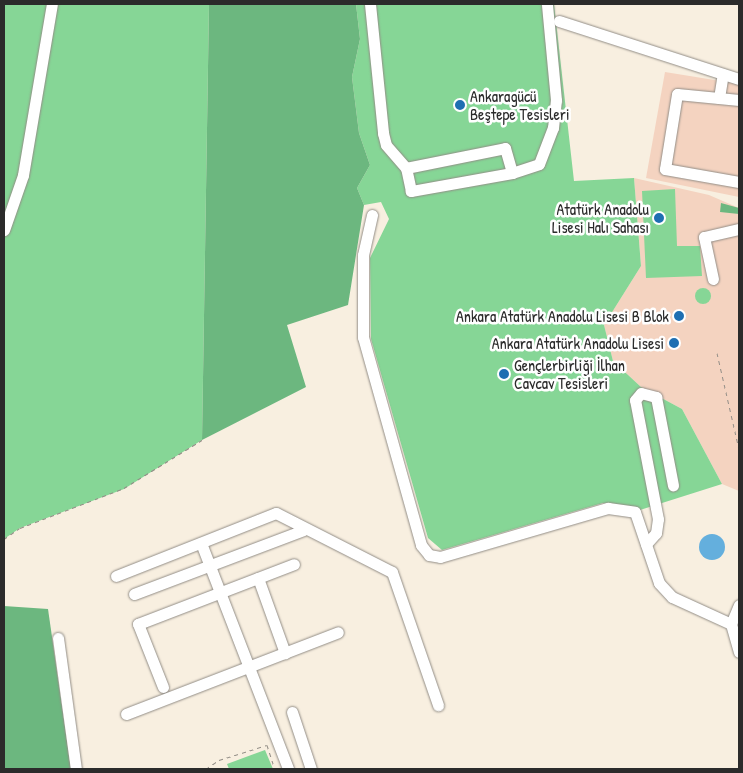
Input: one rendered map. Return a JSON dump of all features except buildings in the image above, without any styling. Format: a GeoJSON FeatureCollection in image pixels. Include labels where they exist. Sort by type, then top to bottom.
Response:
{"type":"FeatureCollection","features":[{"type":"Feature","properties":{"kind":"street"},"geometry":{"type":"LineString","coordinates":[[4,230],[23,175],[52,4]]}},
{"type":"Feature","properties":{"kind":"street"},"geometry":{"type":"LineString","coordinates":[[370,4],[383,133],[386,144],[406,168],[411,191],[512,172],[539,164],[553,128],[556,100],[547,4]]}},
{"type":"Feature","properties":{"kind":"street"},"geometry":{"type":"LineString","coordinates":[[559,21],[739,78]]}},
{"type":"Feature","properties":{"kind":"street"},"geometry":{"type":"LineString","coordinates":[[719,98],[724,74]]}},
{"type":"Feature","properties":{"kind":"street"},"geometry":{"type":"LineString","coordinates":[[739,100],[677,94],[665,169],[739,182]]}},
{"type":"Feature","properties":{"kind":"street"},"geometry":{"type":"LineString","coordinates":[[406,168],[505,148],[512,172]]}},
{"type":"Feature","properties":{"kind":"street"},"geometry":{"type":"LineString","coordinates":[[372,215],[363,255],[363,337],[421,546],[429,555],[440,557],[608,508],[635,512],[660,583],[672,597],[735,622]]}},
{"type":"Feature","properties":{"kind":"street"},"geometry":{"type":"LineString","coordinates":[[713,279],[704,236],[739,229]]}},
{"type":"Feature","properties":{"kind":"street"},"geometry":{"type":"LineString","coordinates":[[646,544],[656,534],[658,519],[635,400],[641,393],[656,397],[673,485]]}},
{"type":"Feature","properties":{"kind":"street"},"geometry":{"type":"LineString","coordinates":[[116,576],[276,513],[303,530],[392,572],[438,705]]}},
{"type":"Feature","properties":{"kind":"street"},"geometry":{"type":"LineString","coordinates":[[134,594],[303,530]]}},
{"type":"Feature","properties":{"kind":"street"},"geometry":{"type":"LineString","coordinates":[[201,543],[250,666],[288,769]]}},
{"type":"Feature","properties":{"kind":"street"},"geometry":{"type":"LineString","coordinates":[[163,687],[138,624],[294,564]]}},
{"type":"Feature","properties":{"kind":"street"},"geometry":{"type":"LineString","coordinates":[[258,578],[285,653]]}},
{"type":"Feature","properties":{"kind":"street"},"geometry":{"type":"LineString","coordinates":[[739,605],[735,622],[739,652]]}},
{"type":"Feature","properties":{"kind":"street"},"geometry":{"type":"LineString","coordinates":[[126,714],[338,632]]}},
{"type":"Feature","properties":{"kind":"street"},"geometry":{"type":"LineString","coordinates":[[58,638],[76,769]]}},
{"type":"Feature","properties":{"kind":"street"},"geometry":{"type":"LineString","coordinates":[[292,712],[311,769]]}},
{"type":"Feature","properties":{"kind":"path"},"geometry":{"type":"LineString","coordinates":[[717,353],[739,449]]}},
{"type":"Feature","properties":{"kind":"path"},"geometry":{"type":"LineString","coordinates":[[4,539],[20,528],[124,488],[202,440]]}},
{"type":"Feature","properties":{"kind":"path"},"geometry":{"type":"LineString","coordinates":[[207,769],[266,745],[275,769]]}},
{"type":"Feature","properties":{"kind":"shaded area"},"geometry":{"type":"Polygon","coordinates":[[[665,72],[739,84],[739,197],[646,178],[665,72]]]}},
{"type":"Feature","properties":{"kind":"shaded area","name":"Ankara Atatürk Anadolu Lisesi"},"geometry":{"type":"Polygon","coordinates":[[[634,178],[709,195],[739,208],[739,491],[722,484],[682,409],[641,387],[613,361],[604,325],[641,266],[634,178]]]}},
{"type":"Feature","properties":{"kind":"green space"},"geometry":{"type":"Polygon","coordinates":[[[4,4],[209,4],[202,440],[124,489],[20,528],[4,539],[4,4]]]}},
{"type":"Feature","properties":{"kind":"green space"},"geometry":{"type":"Polygon","coordinates":[[[209,4],[356,4],[360,39],[352,77],[359,133],[370,165],[357,188],[364,205],[348,305],[287,325],[306,387],[202,440],[209,4]]]}},
{"type":"Feature","properties":{"kind":"green space","name":"Gençlerbirliği İlhan Cavcav Tesisleri"},"geometry":{"type":"Polygon","coordinates":[[[356,4],[554,4],[574,181],[634,178],[641,266],[604,325],[613,361],[641,387],[682,409],[722,484],[640,510],[603,503],[442,550],[428,538],[371,339],[370,258],[389,219],[381,202],[364,205],[357,188],[370,165],[359,133],[352,77],[360,39],[356,4]]]}},
{"type":"Feature","properties":{"kind":"green space"},"geometry":{"type":"Polygon","coordinates":[[[675,189],[677,246],[700,246],[702,276],[646,278],[642,191],[675,189]]]}},
{"type":"Feature","properties":{"kind":"green space"},"geometry":{"type":"Polygon","coordinates":[[[721,203],[739,208],[739,214],[720,212],[721,203]]]}},
{"type":"Feature","properties":{"kind":"green space"},"geometry":{"type":"Polygon","coordinates":[[[703,288],[709,290],[711,296],[709,302],[703,304],[697,302],[695,296],[697,290],[703,288]]]}},
{"type":"Feature","properties":{"kind":"green space"},"geometry":{"type":"Polygon","coordinates":[[[4,606],[48,609],[71,769],[4,769],[4,606]]]}},
{"type":"Feature","properties":{"kind":"green space"},"geometry":{"type":"Polygon","coordinates":[[[265,750],[273,769],[229,769],[227,764],[265,750]]]}},
{"type":"Feature","properties":{"kind":"water"},"geometry":{"type":"Polygon","coordinates":[[[712,534],[721,538],[725,547],[721,556],[712,560],[703,556],[699,547],[703,538],[712,534]]]}},
{"type":"Feature","properties":{"kind":"place","name":"Ankaragücü Beştepe Tesisleri"},"geometry":{"type":"Point","coordinates":[460,105]}},
{"type":"Feature","properties":{"kind":"place","name":"Atatürk Anadolu Lisesi Halı Sahası"},"geometry":{"type":"Point","coordinates":[659,218]}},
{"type":"Feature","properties":{"kind":"place","name":"Ankara Atatürk Anadolu Lisesi B Blok"},"geometry":{"type":"Point","coordinates":[679,316]}},
{"type":"Feature","properties":{"kind":"place","name":"Ankara Atatürk Anadolu Lisesi"},"geometry":{"type":"Point","coordinates":[674,343]}},
{"type":"Feature","properties":{"kind":"place","name":"Gençlerbirliği İlhan Cavcav Tesisleri"},"geometry":{"type":"Point","coordinates":[504,374]}}]}
